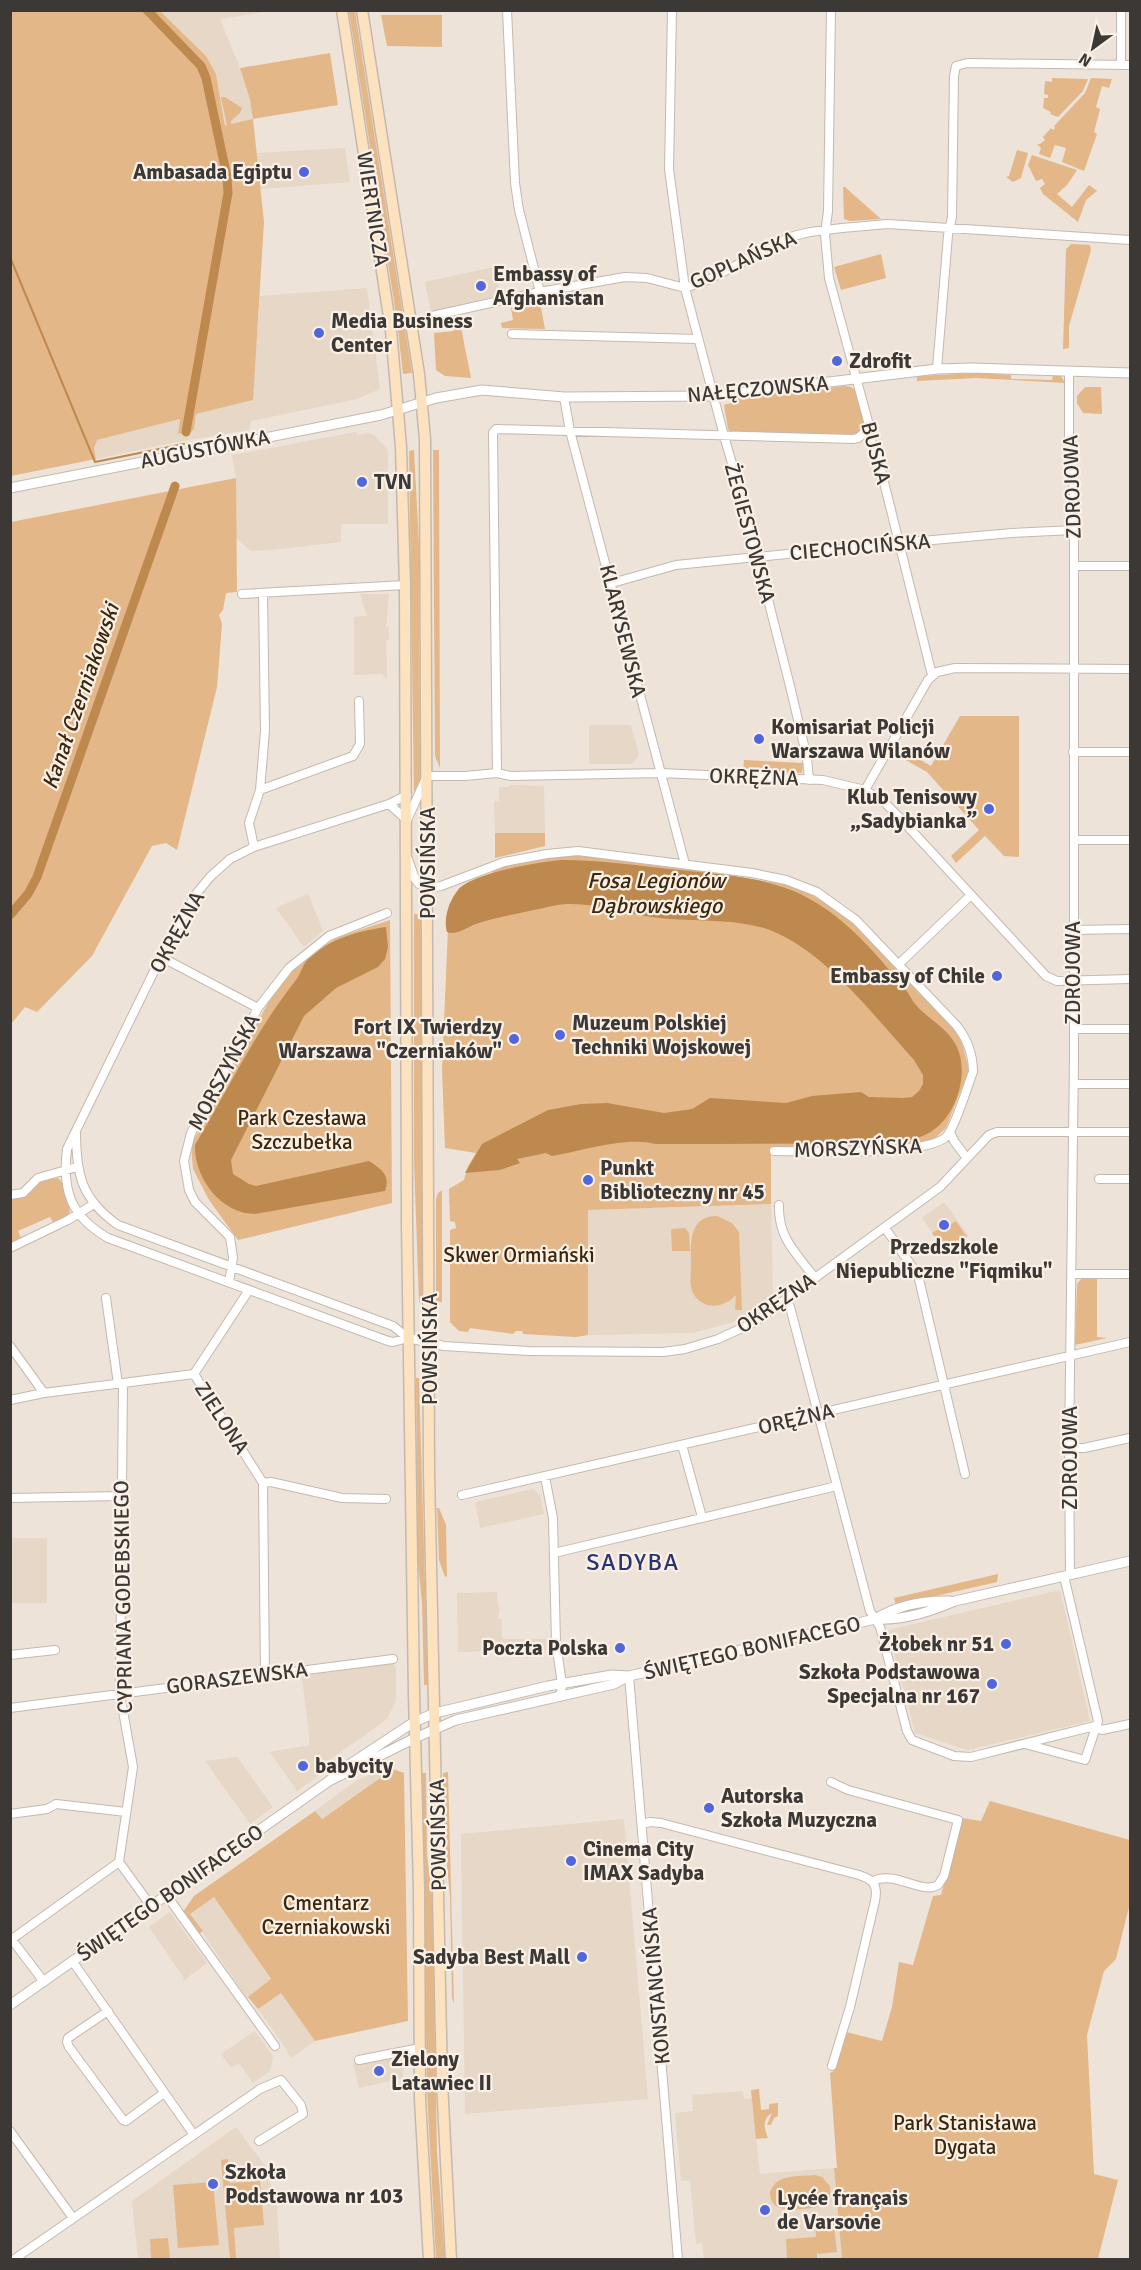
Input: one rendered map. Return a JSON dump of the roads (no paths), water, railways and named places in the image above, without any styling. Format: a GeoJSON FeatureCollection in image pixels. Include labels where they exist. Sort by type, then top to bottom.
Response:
{"type":"FeatureCollection","features":[{"type":"Feature","properties":{"kind":"main road","name":"WIERTNICZA"},"geometry":{"type":"LineString","coordinates":[[342,10],[385,283],[399,409]]}},
{"type":"Feature","properties":{"kind":"main road","name":"WIERTNICZA"},"geometry":{"type":"LineString","coordinates":[[362,10],[423,402]]}},
{"type":"Feature","properties":{"kind":"main road","name":"POWSIŃSKA"},"geometry":{"type":"LineString","coordinates":[[423,402],[428,888],[429,1472],[442,2082],[451,2259]]}},
{"type":"Feature","properties":{"kind":"main road","name":"POWSIŃSKA"},"geometry":{"type":"LineString","coordinates":[[399,409],[405,585],[408,858],[408,1338],[414,1722],[419,1890],[422,2144],[429,2259]]}},
{"type":"Feature","properties":{"kind":"street"},"geometry":{"type":"LineString","coordinates":[[507,10],[515,183],[519,210],[540,292]]}},
{"type":"Feature","properties":{"kind":"street","name":"ŻEGIESTOWSKA"},"geometry":{"type":"LineString","coordinates":[[672,10],[669,169],[686,288],[792,694],[807,758],[809,780]]}},
{"type":"Feature","properties":{"kind":"street","name":"BUSKA"},"geometry":{"type":"LineString","coordinates":[[831,10],[828,211],[825,243],[829,278],[869,424],[867,430],[879,462],[932,675]]}},
{"type":"Feature","properties":{"kind":"street"},"geometry":{"type":"LineString","coordinates":[[1121,10],[1121,65]]}},
{"type":"Feature","properties":{"kind":"street"},"geometry":{"type":"LineString","coordinates":[[937,369],[950,228],[956,66],[962,63],[1131,65]]}},
{"type":"Feature","properties":{"kind":"street","name":"GOPLAŃSKA"},"geometry":{"type":"LineString","coordinates":[[432,316],[540,292],[625,277],[647,278],[686,288],[708,280],[790,237],[826,230],[888,224],[1131,240]]}},
{"type":"Feature","properties":{"kind":"street"},"geometry":{"type":"LineString","coordinates":[[512,334],[698,339]]}},
{"type":"Feature","properties":{"kind":"street","name":"NAŁĘCZOWSKA"},"geometry":{"type":"LineString","coordinates":[[423,402],[443,396],[483,390],[564,397],[713,396],[937,369],[1131,373]]}},
{"type":"Feature","properties":{"kind":"street","name":"ZDROJOWA"},"geometry":{"type":"LineString","coordinates":[[1069,371],[1069,437],[1074,530],[1074,1084],[1067,1575],[1097,1715],[1098,1721],[1095,1726]]}},
{"type":"Feature","properties":{"kind":"street","name":"KLARYSEWSKA"},"geometry":{"type":"LineString","coordinates":[[564,397],[570,431],[685,864]]}},
{"type":"Feature","properties":{"kind":"street","name":"AUGUSTÓWKA"},"geometry":{"type":"LineString","coordinates":[[10,488],[381,415],[423,402]]}},
{"type":"Feature","properties":{"kind":"street","name":"NAŁĘCZOWSKA"},"geometry":{"type":"LineString","coordinates":[[498,772],[493,433],[500,427],[853,439],[858,438],[867,430]]}},
{"type":"Feature","properties":{"kind":"street","name":"CIECHOCIŃSKA"},"geometry":{"type":"LineString","coordinates":[[612,583],[676,565],[1012,533],[1074,530]]}},
{"type":"Feature","properties":{"kind":"street"},"geometry":{"type":"LineString","coordinates":[[1074,566],[1131,566]]}},
{"type":"Feature","properties":{"kind":"street"},"geometry":{"type":"LineString","coordinates":[[242,594],[405,585]]}},
{"type":"Feature","properties":{"kind":"street"},"geometry":{"type":"LineString","coordinates":[[254,847],[249,824],[260,790],[265,731],[263,593]]}},
{"type":"Feature","properties":{"kind":"street"},"geometry":{"type":"LineString","coordinates":[[865,790],[932,675],[937,672],[955,668],[1131,669]]}},
{"type":"Feature","properties":{"kind":"street"},"geometry":{"type":"LineString","coordinates":[[260,790],[353,756],[360,744],[359,701]]}},
{"type":"Feature","properties":{"kind":"street"},"geometry":{"type":"LineString","coordinates":[[1073,752],[1131,752]]}},
{"type":"Feature","properties":{"kind":"street","name":"OKRĘŻNA"},"geometry":{"type":"LineString","coordinates":[[427,776],[465,776],[498,772],[511,776],[660,773],[809,780],[838,783],[865,790],[885,803],[900,818],[1046,976],[1057,981],[1131,980]]}},
{"type":"Feature","properties":{"kind":"street"},"geometry":{"type":"LineString","coordinates":[[389,804],[407,820],[427,776]]}},
{"type":"Feature","properties":{"kind":"street","name":"OKRĘŻNA"},"geometry":{"type":"LineString","coordinates":[[407,795],[389,804],[254,847],[230,859],[210,877],[196,894],[161,957],[67,1149],[64,1172],[65,1182],[79,1214],[89,1225],[108,1238],[393,1342],[408,1338]]}},
{"type":"Feature","properties":{"kind":"street"},"geometry":{"type":"LineString","coordinates":[[1074,840],[1131,840]]}},
{"type":"Feature","properties":{"kind":"street","name":"MORSZYŃSKA"},"geometry":{"type":"LineString","coordinates":[[428,888],[441,886],[504,862],[578,851],[752,873],[804,885],[832,901],[856,920],[957,1026],[970,1051],[973,1072],[950,1132],[938,1143],[920,1148],[774,1151]]}},
{"type":"Feature","properties":{"kind":"street"},"geometry":{"type":"LineString","coordinates":[[408,858],[415,879],[423,887],[428,888]]}},
{"type":"Feature","properties":{"kind":"street"},"geometry":{"type":"LineString","coordinates":[[899,964],[971,895]]}},
{"type":"Feature","properties":{"kind":"street","name":"MORSZYŃSKA"},"geometry":{"type":"LineString","coordinates":[[229,1282],[232,1244],[230,1237],[195,1202],[189,1190],[184,1161],[191,1133],[258,1008],[274,985],[310,949],[330,936],[387,913]]}},
{"type":"Feature","properties":{"kind":"street"},"geometry":{"type":"LineString","coordinates":[[1073,930],[1131,929]]}},
{"type":"Feature","properties":{"kind":"street"},"geometry":{"type":"LineString","coordinates":[[161,957],[258,1008]]}},
{"type":"Feature","properties":{"kind":"street"},"geometry":{"type":"LineString","coordinates":[[1074,1029],[1131,1029]]}},
{"type":"Feature","properties":{"kind":"street"},"geometry":{"type":"LineString","coordinates":[[1074,1084],[1131,1084]]}},
{"type":"Feature","properties":{"kind":"street","name":"OKRĘŻNA"},"geometry":{"type":"LineString","coordinates":[[76,1131],[77,1167],[87,1194],[94,1204],[118,1225],[393,1326],[408,1338],[430,1344],[528,1351],[663,1352],[685,1349],[718,1339],[753,1323],[940,1187],[989,1135],[997,1132],[1131,1132]]}},
{"type":"Feature","properties":{"kind":"street"},"geometry":{"type":"LineString","coordinates":[[950,1132],[966,1157]]}},
{"type":"Feature","properties":{"kind":"street"},"geometry":{"type":"LineString","coordinates":[[10,1195],[23,1192],[38,1178],[77,1167]]}},
{"type":"Feature","properties":{"kind":"street"},"geometry":{"type":"LineString","coordinates":[[1099,1179],[1131,1179]]}},
{"type":"Feature","properties":{"kind":"street"},"geometry":{"type":"LineString","coordinates":[[10,1248],[79,1214],[94,1204]]}},
{"type":"Feature","properties":{"kind":"street"},"geometry":{"type":"LineString","coordinates":[[779,1204],[778,1220],[786,1239],[815,1278]]}},
{"type":"Feature","properties":{"kind":"street"},"geometry":{"type":"LineString","coordinates":[[885,1228],[918,1275],[965,1474]]}},
{"type":"Feature","properties":{"kind":"street"},"geometry":{"type":"LineString","coordinates":[[1072,1274],[1131,1274]]}},
{"type":"Feature","properties":{"kind":"street"},"geometry":{"type":"LineString","coordinates":[[194,1374],[249,1290]]}},
{"type":"Feature","properties":{"kind":"street","name":"CYPRIANA GODEBSKIEGO"},"geometry":{"type":"LineString","coordinates":[[106,1298],[121,1384],[120,1694],[133,1767],[120,1862]]}},
{"type":"Feature","properties":{"kind":"street"},"geometry":{"type":"LineString","coordinates":[[786,1300],[790,1307],[870,1611],[880,1627],[907,1731],[912,1740],[963,1757],[1095,1726],[1102,1730],[1131,1724]]}},
{"type":"Feature","properties":{"kind":"street","name":"ORĘŻNA"},"geometry":{"type":"LineString","coordinates":[[462,1495],[1131,1342]]}},
{"type":"Feature","properties":{"kind":"street"},"geometry":{"type":"LineString","coordinates":[[10,1346],[44,1393]]}},
{"type":"Feature","properties":{"kind":"street","name":"ZIELONA"},"geometry":{"type":"LineString","coordinates":[[10,1400],[44,1393],[194,1374],[263,1483]]}},
{"type":"Feature","properties":{"kind":"street"},"geometry":{"type":"LineString","coordinates":[[1069,1448],[1084,1448],[1131,1438]]}},
{"type":"Feature","properties":{"kind":"street"},"geometry":{"type":"LineString","coordinates":[[682,1445],[702,1517]]}},
{"type":"Feature","properties":{"kind":"street"},"geometry":{"type":"LineString","coordinates":[[545,1477],[553,1518],[556,1643],[562,1684],[561,1693],[558,1696]]}},
{"type":"Feature","properties":{"kind":"street"},"geometry":{"type":"LineString","coordinates":[[265,1674],[263,1483],[271,1482],[342,1498],[386,1499]]}},
{"type":"Feature","properties":{"kind":"street"},"geometry":{"type":"LineString","coordinates":[[554,1553],[837,1486]]}},
{"type":"Feature","properties":{"kind":"street"},"geometry":{"type":"LineString","coordinates":[[10,1498],[122,1496]]}},
{"type":"Feature","properties":{"kind":"street","name":"ŚWIĘTEGO BONIFACEGO"},"geometry":{"type":"LineString","coordinates":[[329,1781],[456,1720],[614,1684],[629,1676],[875,1619],[899,1619],[933,1611],[955,1601],[1131,1561]]}},
{"type":"Feature","properties":{"kind":"street"},"geometry":{"type":"LineString","coordinates":[[10,1655],[55,1650]]}},
{"type":"Feature","properties":{"kind":"street","name":"GORASZEWSKA"},"geometry":{"type":"LineString","coordinates":[[10,1708],[393,1659]]}},
{"type":"Feature","properties":{"kind":"street","name":"ŚWIĘTEGO BONIFACEGO"},"geometry":{"type":"LineString","coordinates":[[10,2006],[329,1781],[344,1768],[414,1722],[435,1713],[562,1684],[612,1675],[629,1676]]}},
{"type":"Feature","properties":{"kind":"street","name":"KONSTANCIŃSKA"},"geometry":{"type":"LineString","coordinates":[[629,1676],[678,2259]]}},
{"type":"Feature","properties":{"kind":"street"},"geometry":{"type":"LineString","coordinates":[[1024,1743],[1085,1760],[1095,1726]]}},
{"type":"Feature","properties":{"kind":"street"},"geometry":{"type":"LineString","coordinates":[[642,1824],[661,1823],[859,1875],[873,1881],[885,1878],[929,1888],[938,1886],[944,1876],[958,1820],[848,1790],[831,1782]]}},
{"type":"Feature","properties":{"kind":"street"},"geometry":{"type":"LineString","coordinates":[[10,1814],[47,1809],[56,1803],[126,1812]]}},
{"type":"Feature","properties":{"kind":"street"},"geometry":{"type":"LineString","coordinates":[[44,1982],[11,1938],[120,1862],[151,1906]]}},
{"type":"Feature","properties":{"kind":"street"},"geometry":{"type":"LineString","coordinates":[[832,2066],[850,2007],[875,1901],[877,1890],[873,1881]]}},
{"type":"Feature","properties":{"kind":"street"},"geometry":{"type":"LineString","coordinates":[[167,1896],[275,2046]]}},
{"type":"Feature","properties":{"kind":"street"},"geometry":{"type":"LineString","coordinates":[[73,1962],[194,2135]]}},
{"type":"Feature","properties":{"kind":"street"},"geometry":{"type":"LineString","coordinates":[[108,2011],[68,2038],[69,2047],[123,2120],[126,2121],[165,2093]]}},
{"type":"Feature","properties":{"kind":"street"},"geometry":{"type":"LineString","coordinates":[[359,2060],[420,2048]]}},
{"type":"Feature","properties":{"kind":"street"},"geometry":{"type":"LineString","coordinates":[[13,2259],[260,2089],[281,2080],[301,2105],[303,2114],[259,2141]]}},
{"type":"Feature","properties":{"kind":"street"},"geometry":{"type":"LineString","coordinates":[[10,2131],[73,2218]]}},
{"type":"Feature","properties":{"kind":"water","name":"Fosa Legionów Dąbrowskiego"},"geometry":{"type":"Polygon","coordinates":[[[561,860],[722,874],[750,879],[791,890],[825,908],[868,946],[921,1011],[948,1034],[957,1047],[961,1058],[961,1084],[945,1119],[927,1134],[906,1141],[655,1144],[631,1142],[552,1156],[546,1153],[517,1159],[520,1163],[500,1170],[465,1173],[482,1144],[548,1110],[581,1104],[607,1103],[664,1113],[692,1109],[710,1098],[786,1103],[812,1096],[861,1092],[869,1097],[904,1098],[912,1097],[923,1084],[923,1075],[914,1060],[844,983],[803,948],[782,935],[760,927],[733,922],[651,917],[589,905],[564,904],[476,924],[458,932],[447,932],[446,916],[450,904],[455,893],[466,883],[507,869],[561,860]]]}},
{"type":"Feature","properties":{"kind":"water"},"geometry":{"type":"Polygon","coordinates":[[[386,927],[388,947],[385,959],[378,967],[336,988],[304,1016],[231,1160],[233,1174],[256,1186],[369,1161],[384,1173],[387,1181],[385,1191],[255,1214],[232,1208],[221,1201],[205,1182],[199,1170],[195,1145],[255,1040],[307,960],[318,950],[336,940],[355,933],[386,927]]]}},
{"type":"Feature","properties":{"kind":"waterway","name":"Kanał Czerniakowski"},"geometry":{"type":"LineString","coordinates":[[147,10],[201,66],[206,78],[227,177],[228,193],[186,432]]}},
{"type":"Feature","properties":{"kind":"waterway"},"geometry":{"type":"LineString","coordinates":[[10,257],[95,462],[184,444]]}},
{"type":"Feature","properties":{"kind":"waterway","name":"Kanał Czerniakowski"},"geometry":{"type":"LineString","coordinates":[[10,915],[28,894],[37,877],[175,486]]}},
{"type":"Feature","properties":{"kind":"place","name":"Ambasada Egiptu"},"geometry":{"type":"Point","coordinates":[304,172]}},
{"type":"Feature","properties":{"kind":"place","name":"Embassy of Afghanistan"},"geometry":{"type":"Point","coordinates":[481,286]}},
{"type":"Feature","properties":{"kind":"place","name":"Media Business Center"},"geometry":{"type":"Point","coordinates":[319,333]}},
{"type":"Feature","properties":{"kind":"place","name":"Zdrofit"},"geometry":{"type":"Point","coordinates":[837,361]}},
{"type":"Feature","properties":{"kind":"place","name":"TVN"},"geometry":{"type":"Point","coordinates":[362,482]}},
{"type":"Feature","properties":{"kind":"place","name":"Komisariat Policji Warszawa Wilanów"},"geometry":{"type":"Point","coordinates":[759,739]}},
{"type":"Feature","properties":{"kind":"place","name":"Klub Tenisowy „Sadybianka”"},"geometry":{"type":"Point","coordinates":[989,809]}},
{"type":"Feature","properties":{"kind":"place","name":"Embassy of Chile"},"geometry":{"type":"Point","coordinates":[997,976]}},
{"type":"Feature","properties":{"kind":"place","name":"Muzeum Polskiej Techniki Wojskowej"},"geometry":{"type":"Point","coordinates":[560,1035]}},
{"type":"Feature","properties":{"kind":"place","name":"Fort IX Twierdzy Warszawa \"Czerniaków\""},"geometry":{"type":"Point","coordinates":[514,1039]}},
{"type":"Feature","properties":{"kind":"place","name":"Punkt Biblioteczny nr 45"},"geometry":{"type":"Point","coordinates":[588,1180]}},
{"type":"Feature","properties":{"kind":"place","name":"Przedszkole Niepubliczne \"Fiqmiku\""},"geometry":{"type":"Point","coordinates":[944,1225]}},
{"type":"Feature","properties":{"kind":"place","name":"Żłobek nr 51"},"geometry":{"type":"Point","coordinates":[1006,1644]}},
{"type":"Feature","properties":{"kind":"place","name":"Poczta Polska"},"geometry":{"type":"Point","coordinates":[620,1648]}},
{"type":"Feature","properties":{"kind":"place","name":"Szkoła Podstawowa Specjalna nr 167"},"geometry":{"type":"Point","coordinates":[992,1684]}},
{"type":"Feature","properties":{"kind":"place","name":"babycity"},"geometry":{"type":"Point","coordinates":[303,1766]}},
{"type":"Feature","properties":{"kind":"place","name":"Autorska Szkoła Muzyczna"},"geometry":{"type":"Point","coordinates":[709,1808]}},
{"type":"Feature","properties":{"kind":"place","name":"Cinema City IMAX Sadyba"},"geometry":{"type":"Point","coordinates":[571,1861]}},
{"type":"Feature","properties":{"kind":"place","name":"Sadyba Best Mall"},"geometry":{"type":"Point","coordinates":[582,1957]}},
{"type":"Feature","properties":{"kind":"place","name":"Zielony Latawiec II"},"geometry":{"type":"Point","coordinates":[379,2071]}},
{"type":"Feature","properties":{"kind":"place","name":"Szkoła Podstawowa nr 103"},"geometry":{"type":"Point","coordinates":[213,2184]}},
{"type":"Feature","properties":{"kind":"place","name":"Lycée français de Varsovie"},"geometry":{"type":"Point","coordinates":[765,2210]}},
{"type":"Feature","properties":{"kind":"district","name":"SADYBA"},"geometry":{"type":"Point","coordinates":[633,1562]}},
{"type":"Feature","properties":{"kind":"park label","name":"Park Czesława Szczubełka"},"geometry":{"type":"Point","coordinates":[302,1130]}},
{"type":"Feature","properties":{"kind":"park label","name":"Skwer Ormiański"},"geometry":{"type":"Point","coordinates":[519,1255]}},
{"type":"Feature","properties":{"kind":"park label","name":"Cmentarz Czerniakowski"},"geometry":{"type":"Point","coordinates":[326,1915]}},
{"type":"Feature","properties":{"kind":"park label","name":"Park Stanisława Dygata"},"geometry":{"type":"Point","coordinates":[965,2135]}}]}
